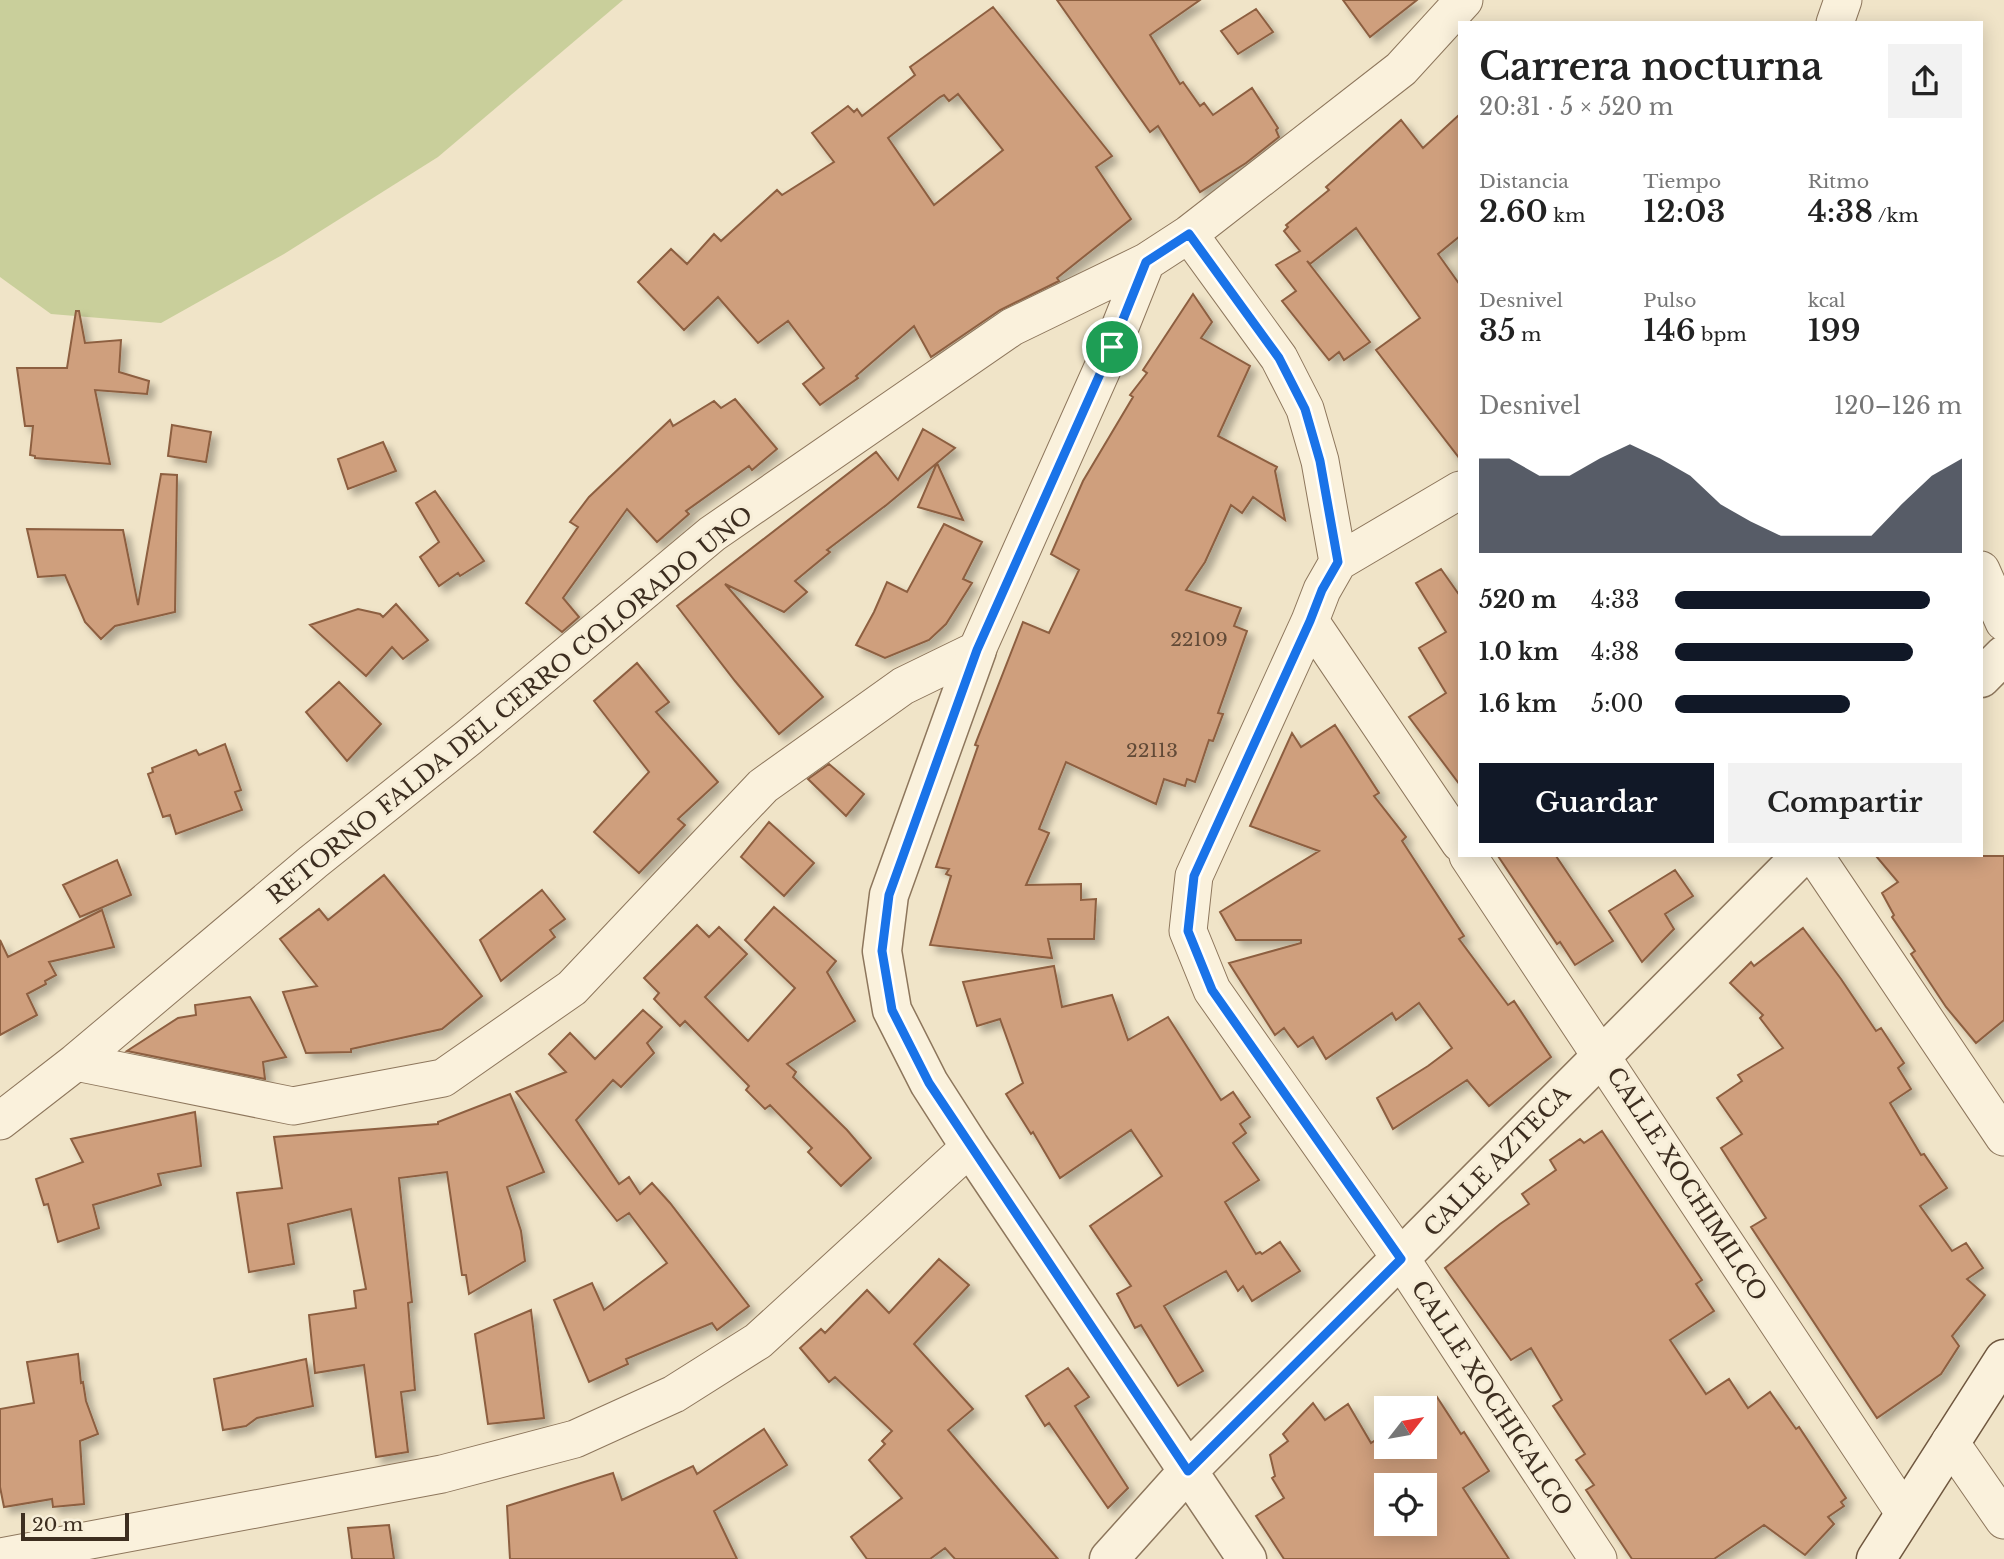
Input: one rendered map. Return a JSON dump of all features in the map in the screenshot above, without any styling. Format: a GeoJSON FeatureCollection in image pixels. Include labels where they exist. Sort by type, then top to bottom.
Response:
{"type":"FeatureCollection","features":[{"type":"Feature","properties":{"kind":"street","name":"RETORNO FALDA DEL CERRO COLORADO UNO"},"geometry":{"type":"LineString","coordinates":[[0,1121],[76,1062],[313,862],[712,534],[1012,327],[1146,262],[1189,234],[1401,69],[1464,0]]}},
{"type":"Feature","properties":{"kind":"street"},"geometry":{"type":"LineString","coordinates":[[1836,21],[1843,0]]}},
{"type":"Feature","properties":{"kind":"street"},"geometry":{"type":"LineString","coordinates":[[1189,234],[1279,358],[1305,409],[1320,461],[1338,562],[1458,491]]}},
{"type":"Feature","properties":{"kind":"street"},"geometry":{"type":"LineString","coordinates":[[1146,262],[1112,347],[977,650],[889,895],[882,951],[892,1010],[929,1083],[1247,1559]]}},
{"type":"Feature","properties":{"kind":"street","name":"CALLE XOCHICALCO"},"geometry":{"type":"LineString","coordinates":[[1338,562],[1322,590],[1194,876],[1188,931],[1212,990],[1401,1259],[1598,1559]]}},
{"type":"Feature","properties":{"kind":"street"},"geometry":{"type":"LineString","coordinates":[[1983,575],[2004,622]]}},
{"type":"Feature","properties":{"kind":"street"},"geometry":{"type":"LineString","coordinates":[[1310,621],[1458,840]]}},
{"type":"Feature","properties":{"kind":"street"},"geometry":{"type":"LineString","coordinates":[[76,1062],[293,1107],[443,1078],[572,988],[763,786],[903,686],[977,650]]}},
{"type":"Feature","properties":{"kind":"street"},"geometry":{"type":"LineString","coordinates":[[1983,676],[2004,655]]}},
{"type":"Feature","properties":{"kind":"street","name":"CALLE XOCHIMILCO"},"geometry":{"type":"LineString","coordinates":[[1469,857],[1905,1514]]}},
{"type":"Feature","properties":{"kind":"street","name":"CALLE AZTECA"},"geometry":{"type":"LineString","coordinates":[[1108,1559],[1188,1471],[1800,857]]}},
{"type":"Feature","properties":{"kind":"street"},"geometry":{"type":"LineString","coordinates":[[1816,857],[2004,1137]]}},
{"type":"Feature","properties":{"kind":"street"},"geometry":{"type":"LineString","coordinates":[[0,1558],[442,1474],[575,1439],[674,1394],[758,1340],[970,1147]]}},
{"type":"Feature","properties":{"kind":"street"},"geometry":{"type":"LineString","coordinates":[[1876,1559],[2004,1359]]}},
{"type":"Feature","properties":{"kind":"street"},"geometry":{"type":"LineString","coordinates":[[1950,1442],[2004,1520]]}},
{"type":"Feature","properties":{"kind":"green space"},"geometry":{"type":"Polygon","coordinates":[[[0,0],[623,0],[438,157],[284,254],[161,323],[51,314],[0,277],[0,0]]]}},
{"type":"Feature","properties":{"kind":"building"},"geometry":{"type":"Polygon","coordinates":[[[1057,0],[1200,0],[1150,35],[1180,84],[1183,82],[1200,106],[1204,103],[1213,115],[1252,88],[1278,128],[1276,130],[1279,137],[1246,163],[1200,192],[1158,126],[1150,132],[1057,0]]]}},
{"type":"Feature","properties":{"kind":"building"},"geometry":{"type":"Polygon","coordinates":[[[1343,0],[1417,0],[1370,37],[1343,0]]]}},
{"type":"Feature","properties":{"kind":"building"},"geometry":{"type":"Polygon","coordinates":[[[993,7],[1112,156],[1096,167],[1131,219],[1057,278],[1059,281],[1000,310],[931,357],[914,326],[856,376],[858,378],[820,405],[803,384],[824,368],[788,321],[758,343],[718,297],[684,330],[638,282],[671,249],[687,264],[714,234],[721,241],[777,190],[782,195],[834,162],[812,133],[848,106],[854,112],[857,109],[862,116],[915,75],[910,67],[993,7]],[[958,94],[949,101],[944,95],[940,97],[888,138],[934,205],[1003,150],[958,94]]]}},
{"type":"Feature","properties":{"kind":"building"},"geometry":{"type":"Polygon","coordinates":[[[1256,9],[1273,32],[1238,54],[1221,31],[1256,9]]]}},
{"type":"Feature","properties":{"kind":"building"},"geometry":{"type":"Polygon","coordinates":[[[1458,116],[1458,238],[1438,254],[1458,282],[1458,456],[1376,350],[1420,318],[1356,228],[1310,264],[1307,261],[1370,342],[1344,360],[1339,352],[1329,360],[1282,301],[1296,291],[1276,265],[1300,251],[1284,231],[1288,227],[1286,225],[1329,190],[1326,187],[1401,120],[1423,148],[1458,116]]]}},
{"type":"Feature","properties":{"kind":"building"},"geometry":{"type":"Polygon","coordinates":[[[1193,294],[1212,322],[1201,338],[1250,366],[1218,436],[1277,467],[1275,471],[1285,520],[1253,497],[1242,513],[1231,505],[1205,562],[1186,590],[1241,608],[1234,626],[1247,631],[1218,713],[1223,714],[1213,741],[1209,740],[1195,782],[1187,779],[1185,786],[1164,779],[1156,804],[1066,762],[1039,829],[1049,833],[1026,885],[1081,884],[1081,900],[1096,899],[1094,939],[1048,939],[1052,958],[930,945],[951,876],[946,874],[949,869],[936,867],[978,746],[975,745],[1023,622],[1049,633],[1079,570],[1051,554],[1083,481],[1133,397],[1130,395],[1147,373],[1143,370],[1193,294]]]}},
{"type":"Feature","properties":{"kind":"building"},"geometry":{"type":"Polygon","coordinates":[[[76,311],[79,311],[85,343],[121,340],[119,372],[149,381],[147,394],[95,390],[110,464],[35,458],[30,455],[33,426],[25,426],[17,368],[67,368],[76,311]]]}},
{"type":"Feature","properties":{"kind":"building"},"geometry":{"type":"Polygon","coordinates":[[[735,399],[777,449],[752,470],[749,466],[686,511],[689,514],[657,542],[627,509],[563,598],[579,617],[562,632],[526,603],[578,527],[570,522],[589,497],[670,420],[673,426],[714,401],[721,408],[735,399]]]}},
{"type":"Feature","properties":{"kind":"building"},"geometry":{"type":"Polygon","coordinates":[[[172,425],[211,432],[206,462],[168,456],[172,425]]]}},
{"type":"Feature","properties":{"kind":"building"},"geometry":{"type":"Polygon","coordinates":[[[923,429],[955,448],[827,550],[830,552],[795,581],[807,592],[784,612],[725,584],[823,697],[779,734],[677,606],[876,452],[898,480],[923,429]]]}},
{"type":"Feature","properties":{"kind":"building"},"geometry":{"type":"Polygon","coordinates":[[[383,442],[396,471],[348,489],[338,459],[383,442]]]}},
{"type":"Feature","properties":{"kind":"building"},"geometry":{"type":"Polygon","coordinates":[[[937,463],[963,520],[918,507],[937,463]]]}},
{"type":"Feature","properties":{"kind":"building"},"geometry":{"type":"Polygon","coordinates":[[[161,474],[177,475],[175,612],[115,626],[101,639],[85,622],[65,575],[38,577],[27,529],[123,530],[138,605],[161,474]]]}},
{"type":"Feature","properties":{"kind":"building"},"geometry":{"type":"Polygon","coordinates":[[[435,491],[484,561],[460,576],[458,573],[439,586],[420,557],[439,542],[416,503],[435,491]]]}},
{"type":"Feature","properties":{"kind":"building"},"geometry":{"type":"Polygon","coordinates":[[[944,524],[982,542],[963,579],[972,583],[946,624],[929,640],[885,658],[856,645],[887,582],[907,592],[944,524]]]}},
{"type":"Feature","properties":{"kind":"building"},"geometry":{"type":"Polygon","coordinates":[[[1441,569],[1458,593],[1458,782],[1409,717],[1446,693],[1419,648],[1446,632],[1416,583],[1441,569]]]}},
{"type":"Feature","properties":{"kind":"building"},"geometry":{"type":"Polygon","coordinates":[[[396,604],[428,640],[403,659],[392,647],[366,676],[310,625],[358,609],[383,617],[396,604]]]}},
{"type":"Feature","properties":{"kind":"building"},"geometry":{"type":"Polygon","coordinates":[[[637,663],[669,702],[656,712],[718,782],[678,819],[685,825],[639,873],[594,832],[649,772],[594,701],[637,663]]]}},
{"type":"Feature","properties":{"kind":"building"},"geometry":{"type":"Polygon","coordinates":[[[339,682],[381,724],[347,761],[306,712],[339,682]]]}},
{"type":"Feature","properties":{"kind":"building"},"geometry":{"type":"Polygon","coordinates":[[[1335,725],[1379,793],[1374,796],[1406,837],[1402,841],[1464,936],[1459,939],[1508,1005],[1514,1001],[1551,1057],[1489,1106],[1467,1080],[1393,1129],[1377,1098],[1452,1048],[1419,1003],[1396,1020],[1392,1013],[1326,1059],[1313,1037],[1298,1047],[1284,1028],[1275,1035],[1229,963],[1301,943],[1301,940],[1236,940],[1220,912],[1319,851],[1250,826],[1292,733],[1301,747],[1335,725]]]}},
{"type":"Feature","properties":{"kind":"building"},"geometry":{"type":"Polygon","coordinates":[[[225,744],[241,790],[235,792],[242,810],[176,834],[170,815],[163,817],[148,774],[153,772],[152,768],[196,750],[199,755],[225,744]]]}},
{"type":"Feature","properties":{"kind":"building"},"geometry":{"type":"Polygon","coordinates":[[[829,764],[864,794],[846,816],[808,779],[829,764]]]}},
{"type":"Feature","properties":{"kind":"building"},"geometry":{"type":"Polygon","coordinates":[[[769,822],[814,863],[784,896],[741,857],[769,822]]]}},
{"type":"Feature","properties":{"kind":"building"},"geometry":{"type":"Polygon","coordinates":[[[2004,856],[2004,1020],[1976,1043],[1946,1007],[1911,954],[1915,951],[1892,917],[1894,915],[1882,893],[1898,882],[1877,857],[2004,856]]]}},
{"type":"Feature","properties":{"kind":"building"},"geometry":{"type":"Polygon","coordinates":[[[1499,857],[1557,857],[1613,941],[1575,965],[1560,942],[1557,944],[1499,857]]]}},
{"type":"Feature","properties":{"kind":"building"},"geometry":{"type":"Polygon","coordinates":[[[117,860],[131,895],[80,917],[63,885],[117,860]]]}},
{"type":"Feature","properties":{"kind":"building"},"geometry":{"type":"Polygon","coordinates":[[[1675,870],[1693,896],[1665,914],[1674,929],[1642,962],[1609,911],[1675,870]]]}},
{"type":"Feature","properties":{"kind":"building"},"geometry":{"type":"Polygon","coordinates":[[[384,875],[482,996],[442,1029],[351,1049],[351,1052],[306,1053],[283,992],[317,986],[280,939],[319,909],[328,920],[384,875]]]}},
{"type":"Feature","properties":{"kind":"building"},"geometry":{"type":"Polygon","coordinates":[[[542,890],[565,919],[550,930],[555,937],[501,981],[480,940],[542,890]]]}},
{"type":"Feature","properties":{"kind":"building"},"geometry":{"type":"Polygon","coordinates":[[[774,907],[836,961],[827,972],[855,1021],[787,1064],[796,1072],[793,1077],[847,1130],[871,1158],[841,1186],[808,1152],[812,1148],[770,1105],[765,1109],[746,1090],[749,1086],[685,1021],[680,1026],[654,999],[659,993],[644,978],[697,925],[709,937],[719,927],[747,954],[705,997],[748,1041],[795,988],[745,940],[774,907]]]}},
{"type":"Feature","properties":{"kind":"building"},"geometry":{"type":"Polygon","coordinates":[[[102,910],[114,947],[49,962],[56,975],[27,994],[37,1015],[0,1035],[0,940],[8,957],[102,910]]]}},
{"type":"Feature","properties":{"kind":"building"},"geometry":{"type":"Polygon","coordinates":[[[1803,928],[1876,1031],[1881,1028],[1904,1063],[1898,1068],[1911,1089],[1890,1103],[1921,1155],[1924,1154],[1947,1188],[1920,1206],[1952,1251],[1966,1243],[1983,1268],[1967,1279],[1985,1295],[1952,1336],[1959,1346],[1941,1374],[1877,1418],[1751,1227],[1766,1218],[1721,1148],[1742,1134],[1717,1098],[1742,1081],[1738,1075],[1783,1048],[1760,1018],[1763,1015],[1730,983],[1751,962],[1754,966],[1803,928]]]}},
{"type":"Feature","properties":{"kind":"building"},"geometry":{"type":"Polygon","coordinates":[[[1054,966],[1062,1007],[1112,995],[1128,1040],[1168,1017],[1221,1100],[1233,1092],[1250,1117],[1240,1124],[1246,1133],[1233,1143],[1259,1180],[1225,1202],[1256,1254],[1262,1254],[1280,1242],[1300,1271],[1252,1301],[1243,1286],[1238,1291],[1226,1271],[1164,1306],[1203,1371],[1178,1386],[1141,1325],[1135,1328],[1117,1294],[1131,1286],[1090,1226],[1162,1176],[1131,1130],[1060,1178],[1033,1132],[1031,1134],[1006,1094],[1023,1083],[1000,1019],[977,1026],[963,982],[1054,966]]]}},
{"type":"Feature","properties":{"kind":"building"},"geometry":{"type":"Polygon","coordinates":[[[250,997],[286,1057],[263,1062],[265,1079],[127,1051],[178,1018],[196,1015],[195,1005],[250,997]]]}},
{"type":"Feature","properties":{"kind":"building"},"geometry":{"type":"Polygon","coordinates":[[[643,1010],[662,1027],[647,1043],[654,1053],[621,1087],[613,1080],[576,1120],[619,1184],[629,1177],[640,1194],[652,1183],[749,1306],[717,1330],[712,1323],[626,1359],[628,1364],[589,1382],[554,1300],[592,1283],[604,1310],[667,1263],[629,1213],[617,1221],[516,1092],[566,1072],[549,1054],[570,1033],[595,1059],[643,1010]]]}},
{"type":"Feature","properties":{"kind":"building"},"geometry":{"type":"Polygon","coordinates":[[[510,1094],[544,1172],[507,1187],[521,1231],[525,1261],[469,1294],[466,1275],[462,1275],[447,1172],[399,1178],[412,1302],[408,1303],[415,1390],[401,1392],[408,1452],[376,1457],[364,1365],[315,1373],[309,1315],[356,1308],[354,1291],[366,1289],[351,1209],[288,1224],[294,1264],[249,1272],[237,1193],[282,1188],[274,1137],[438,1124],[510,1094]]]}},
{"type":"Feature","properties":{"kind":"building"},"geometry":{"type":"Polygon","coordinates":[[[195,1112],[201,1166],[158,1174],[161,1185],[93,1205],[99,1228],[58,1242],[48,1204],[44,1205],[36,1179],[83,1162],[71,1139],[195,1112]]]}},
{"type":"Feature","properties":{"kind":"building"},"geometry":{"type":"Polygon","coordinates":[[[1602,1131],[1702,1280],[1696,1284],[1714,1311],[1670,1340],[1706,1394],[1729,1379],[1748,1408],[1770,1392],[1796,1429],[1799,1427],[1846,1498],[1841,1502],[1844,1506],[1828,1517],[1834,1524],[1805,1555],[1764,1525],[1714,1559],[1632,1559],[1586,1490],[1594,1485],[1576,1460],[1585,1454],[1553,1406],[1562,1400],[1531,1348],[1511,1360],[1445,1268],[1529,1204],[1522,1194],[1556,1170],[1550,1160],[1580,1139],[1584,1143],[1602,1131]]]}},
{"type":"Feature","properties":{"kind":"building"},"geometry":{"type":"Polygon","coordinates":[[[939,1259],[969,1285],[914,1344],[973,1409],[948,1430],[1058,1559],[955,1559],[945,1548],[930,1559],[867,1559],[851,1537],[902,1498],[869,1460],[885,1444],[882,1441],[892,1431],[835,1377],[829,1382],[800,1348],[821,1329],[825,1333],[867,1290],[889,1313],[939,1259]]]}},
{"type":"Feature","properties":{"kind":"building"},"geometry":{"type":"Polygon","coordinates":[[[531,1310],[544,1418],[488,1424],[475,1334],[531,1310]]]}},
{"type":"Feature","properties":{"kind":"building"},"geometry":{"type":"Polygon","coordinates":[[[78,1354],[81,1383],[83,1382],[86,1401],[98,1434],[80,1441],[84,1504],[53,1507],[52,1499],[4,1507],[0,1487],[0,1409],[34,1403],[27,1362],[78,1354]]]}},
{"type":"Feature","properties":{"kind":"building"},"geometry":{"type":"Polygon","coordinates":[[[306,1359],[313,1406],[257,1418],[246,1426],[223,1430],[214,1379],[306,1359]]]}},
{"type":"Feature","properties":{"kind":"building"},"geometry":{"type":"Polygon","coordinates":[[[1068,1368],[1089,1397],[1075,1406],[1128,1488],[1108,1508],[1049,1423],[1045,1426],[1026,1396],[1068,1368]]]}},
{"type":"Feature","properties":{"kind":"building"},"geometry":{"type":"Polygon","coordinates":[[[1437,1397],[1489,1471],[1463,1488],[1509,1559],[1284,1559],[1256,1516],[1284,1498],[1272,1478],[1275,1476],[1270,1455],[1288,1441],[1283,1434],[1313,1403],[1325,1420],[1348,1404],[1371,1443],[1374,1441],[1374,1460],[1437,1460],[1437,1397]]]}},
{"type":"Feature","properties":{"kind":"building"},"geometry":{"type":"Polygon","coordinates":[[[764,1429],[787,1465],[714,1511],[737,1559],[510,1559],[507,1506],[613,1473],[622,1500],[693,1466],[697,1474],[764,1429]]]}},
{"type":"Feature","properties":{"kind":"building"},"geometry":{"type":"Polygon","coordinates":[[[389,1525],[394,1559],[352,1559],[348,1528],[389,1525]]]}},
{"type":"Feature","properties":{"kind":"route"},"geometry":{"type":"LineString","coordinates":[[1189,234],[1279,358],[1305,409],[1320,461],[1338,562],[1322,590],[1194,876],[1188,931],[1212,990],[1401,1259],[1188,1471],[929,1083],[892,1010],[882,951],[889,895],[977,650],[1112,347],[1146,262],[1189,234]]}}]}
